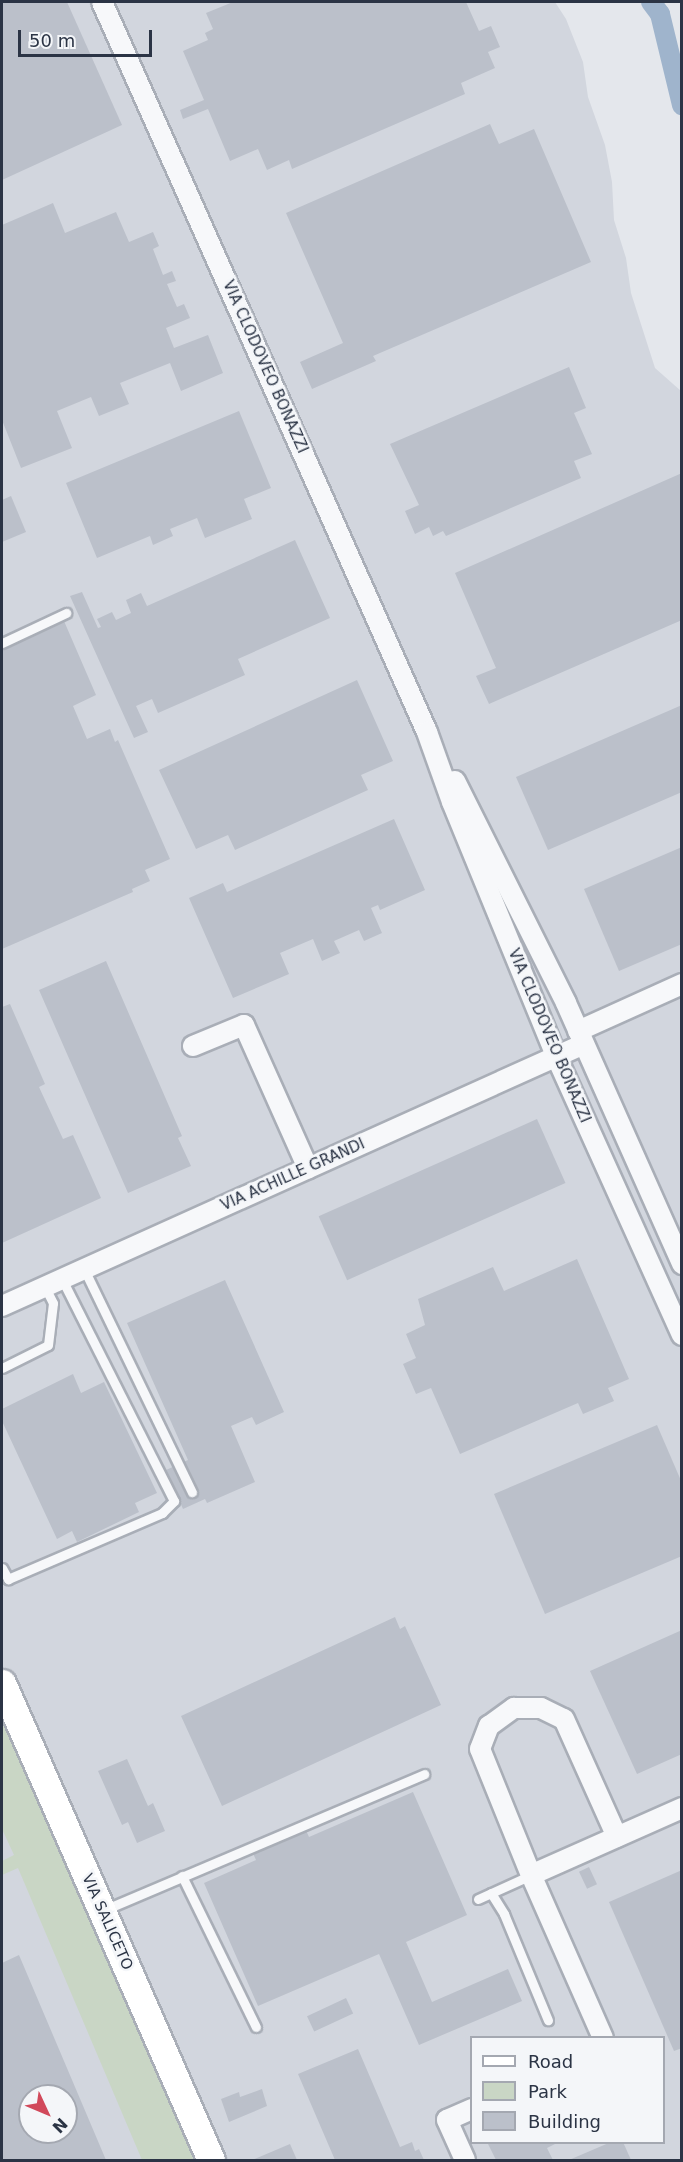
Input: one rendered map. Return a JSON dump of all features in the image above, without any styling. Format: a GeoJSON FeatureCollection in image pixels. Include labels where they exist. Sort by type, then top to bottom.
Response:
{"type":"FeatureCollection","features":[{"type":"Feature","properties":{"kind":"main road","name":"VIA SALICETO"},"geometry":{"type":"LineString","coordinates":[[2,1683],[211,2160]]}},
{"type":"Feature","properties":{"kind":"street","name":"VIA CLODOVEO BONAZZI"},"geometry":{"type":"LineString","coordinates":[[102,2],[427,732],[452,802],[556,1056],[681,1335]]}},
{"type":"Feature","properties":{"kind":"street","name":"VIA CLODOVEO BONAZZI"},"geometry":{"type":"LineString","coordinates":[[427,732],[464,797],[581,1038],[681,1264]]}},
{"type":"Feature","properties":{"kind":"street","name":"VIA CLODOVEO BONAZZI"},"geometry":{"type":"LineString","coordinates":[[581,1038],[681,984]]}},
{"type":"Feature","properties":{"kind":"street"},"geometry":{"type":"LineString","coordinates":[[193,1046],[244,1024],[308,1168]]}},
{"type":"Feature","properties":{"kind":"street","name":"VIA ACHILLE GRANDI"},"geometry":{"type":"LineString","coordinates":[[2,1306],[556,1056],[581,1038]]}},
{"type":"Feature","properties":{"kind":"street"},"geometry":{"type":"LineString","coordinates":[[603,2036],[531,1875],[480,1749],[489,1726],[514,1708],[541,1708],[564,1719],[617,1837]]}},
{"type":"Feature","properties":{"kind":"street"},"geometry":{"type":"LineString","coordinates":[[531,1875],[681,1808]]}},
{"type":"Feature","properties":{"kind":"street"},"geometry":{"type":"LineString","coordinates":[[465,2160],[447,2120],[470,2109]]}},
{"type":"Feature","properties":{"kind":"lane"},"geometry":{"type":"LineString","coordinates":[[2,643],[66,613]]}},
{"type":"Feature","properties":{"kind":"lane"},"geometry":{"type":"LineString","coordinates":[[84,1269],[192,1492]]}},
{"type":"Feature","properties":{"kind":"lane"},"geometry":{"type":"LineString","coordinates":[[2,1368],[48,1345],[54,1283]]}},
{"type":"Feature","properties":{"kind":"lane"},"geometry":{"type":"LineString","coordinates":[[2,1568],[8,1579],[162,1514],[174,1501],[54,1283]]}},
{"type":"Feature","properties":{"kind":"lane"},"geometry":{"type":"LineString","coordinates":[[102,1911],[424,1774]]}},
{"type":"Feature","properties":{"kind":"lane"},"geometry":{"type":"LineString","coordinates":[[478,1899],[531,1875]]}},
{"type":"Feature","properties":{"kind":"lane"},"geometry":{"type":"LineString","coordinates":[[182,1876],[256,2027]]}},
{"type":"Feature","properties":{"kind":"lane"},"geometry":{"type":"LineString","coordinates":[[491,1893],[504,1914],[548,2020]]}},
{"type":"Feature","properties":{"kind":"shaded area"},"geometry":{"type":"Polygon","coordinates":[[[2,2],[555,2],[566,19],[583,62],[588,97],[605,145],[612,182],[614,220],[626,258],[631,293],[655,368],[681,391],[681,2160],[2,2160],[2,2]]]}},
{"type":"Feature","properties":{"kind":"green space"},"geometry":{"type":"Polygon","coordinates":[[[2,1711],[199,2160],[142,2160],[18,1868],[2,1875],[2,1861],[14,1855],[2,1829],[2,1711]]]}},
{"type":"Feature","properties":{"kind":"building"},"geometry":{"type":"Polygon","coordinates":[[[2,2],[67,2],[122,125],[2,180],[2,2]]]}},
{"type":"Feature","properties":{"kind":"building"},"geometry":{"type":"Polygon","coordinates":[[[233,2],[466,2],[479,31],[491,26],[500,47],[488,52],[495,68],[461,83],[465,94],[292,169],[289,160],[267,170],[258,149],[230,161],[208,109],[183,119],[180,110],[204,100],[183,51],[208,40],[205,33],[213,29],[206,13],[233,2]]]}},
{"type":"Feature","properties":{"kind":"building"},"geometry":{"type":"Polygon","coordinates":[[[490,124],[499,144],[534,129],[591,262],[373,356],[376,361],[312,389],[300,362],[343,343],[286,213],[490,124]]]}},
{"type":"Feature","properties":{"kind":"building"},"geometry":{"type":"Polygon","coordinates":[[[53,203],[65,233],[116,212],[129,242],[153,232],[159,246],[153,249],[163,275],[172,271],[176,281],[167,284],[177,307],[184,304],[190,318],[166,328],[174,348],[208,335],[223,373],[181,391],[170,363],[120,383],[129,404],[99,416],[91,397],[57,411],[72,448],[21,468],[2,420],[2,225],[53,203]]]}},
{"type":"Feature","properties":{"kind":"building"},"geometry":{"type":"Polygon","coordinates":[[[569,367],[586,408],[574,413],[592,454],[574,461],[581,478],[446,536],[443,531],[433,536],[429,527],[415,534],[405,511],[419,505],[390,444],[569,367]]]}},
{"type":"Feature","properties":{"kind":"building"},"geometry":{"type":"Polygon","coordinates":[[[239,411],[271,488],[244,499],[252,519],[205,538],[197,518],[170,529],[173,536],[153,545],[150,536],[97,558],[66,483],[239,411]]]}},
{"type":"Feature","properties":{"kind":"building"},"geometry":{"type":"Polygon","coordinates":[[[682,473],[682,620],[489,704],[476,676],[496,668],[455,573],[682,473]]]}},
{"type":"Feature","properties":{"kind":"building"},"geometry":{"type":"Polygon","coordinates":[[[11,496],[26,532],[2,542],[2,500],[11,496]]]}},
{"type":"Feature","properties":{"kind":"building"},"geometry":{"type":"Polygon","coordinates":[[[295,540],[330,618],[238,659],[245,675],[158,713],[152,699],[136,706],[148,732],[134,738],[70,596],[82,592],[98,628],[101,627],[97,619],[112,612],[116,620],[131,613],[126,600],[141,593],[147,606],[295,540]]]}},
{"type":"Feature","properties":{"kind":"building"},"geometry":{"type":"Polygon","coordinates":[[[64,621],[96,695],[73,706],[87,739],[110,729],[115,742],[118,740],[170,859],[145,870],[150,881],[132,889],[133,892],[2,949],[2,648],[64,621]]]}},
{"type":"Feature","properties":{"kind":"building"},"geometry":{"type":"Polygon","coordinates":[[[357,680],[393,761],[361,775],[368,790],[235,850],[228,835],[196,849],[159,770],[357,680]]]}},
{"type":"Feature","properties":{"kind":"building"},"geometry":{"type":"Polygon","coordinates":[[[682,705],[682,792],[548,850],[516,777],[682,705]]]}},
{"type":"Feature","properties":{"kind":"building"},"geometry":{"type":"Polygon","coordinates":[[[394,819],[425,890],[380,910],[378,905],[371,908],[382,933],[364,941],[359,930],[334,941],[340,953],[322,961],[313,939],[280,953],[289,974],[233,998],[189,898],[223,883],[227,892],[394,819]]]}},
{"type":"Feature","properties":{"kind":"building"},"geometry":{"type":"Polygon","coordinates":[[[682,847],[682,944],[619,971],[584,889],[682,847]]]}},
{"type":"Feature","properties":{"kind":"building"},"geometry":{"type":"Polygon","coordinates":[[[106,961],[182,1136],[178,1138],[191,1166],[128,1193],[39,990],[106,961]]]}},
{"type":"Feature","properties":{"kind":"building"},"geometry":{"type":"Polygon","coordinates":[[[10,1004],[45,1084],[39,1087],[63,1139],[73,1135],[101,1198],[2,1243],[2,1007],[10,1004]]]}},
{"type":"Feature","properties":{"kind":"building"},"geometry":{"type":"Polygon","coordinates":[[[537,1119],[565,1183],[347,1280],[319,1216],[537,1119]]]}},
{"type":"Feature","properties":{"kind":"building"},"geometry":{"type":"Polygon","coordinates":[[[577,1259],[629,1379],[608,1388],[614,1401],[583,1414],[578,1403],[460,1454],[431,1388],[416,1394],[403,1364],[416,1358],[406,1334],[425,1325],[418,1299],[493,1267],[504,1291],[577,1259]]]}},
{"type":"Feature","properties":{"kind":"building"},"geometry":{"type":"Polygon","coordinates":[[[225,1280],[284,1412],[256,1425],[252,1417],[231,1426],[255,1482],[207,1503],[205,1499],[183,1509],[166,1470],[188,1460],[127,1323],[225,1280]]]}},
{"type":"Feature","properties":{"kind":"building"},"geometry":{"type":"Polygon","coordinates":[[[73,1374],[81,1393],[104,1382],[157,1493],[135,1503],[139,1512],[77,1542],[72,1531],[57,1539],[2,1421],[2,1409],[73,1374]]]}},
{"type":"Feature","properties":{"kind":"building"},"geometry":{"type":"Polygon","coordinates":[[[657,1425],[682,1483],[682,1556],[545,1614],[494,1494],[657,1425]]]}},
{"type":"Feature","properties":{"kind":"building"},"geometry":{"type":"Polygon","coordinates":[[[395,1617],[400,1629],[405,1626],[441,1705],[222,1806],[181,1716],[395,1617]]]}},
{"type":"Feature","properties":{"kind":"building"},"geometry":{"type":"Polygon","coordinates":[[[682,1630],[682,1754],[637,1774],[590,1671],[682,1630]]]}},
{"type":"Feature","properties":{"kind":"building"},"geometry":{"type":"Polygon","coordinates":[[[127,1759],[148,1806],[153,1803],[165,1831],[137,1843],[128,1822],[122,1825],[98,1771],[127,1759]]]}},
{"type":"Feature","properties":{"kind":"building"},"geometry":{"type":"Polygon","coordinates":[[[413,1792],[467,1915],[406,1942],[432,2002],[508,1969],[522,2001],[419,2045],[379,1954],[258,2006],[204,1883],[256,1860],[251,1849],[304,1826],[309,1837],[413,1792]]]}},
{"type":"Feature","properties":{"kind":"building"},"geometry":{"type":"Polygon","coordinates":[[[589,1867],[597,1884],[587,1889],[579,1872],[589,1867]]]}},
{"type":"Feature","properties":{"kind":"building"},"geometry":{"type":"Polygon","coordinates":[[[682,1870],[682,2048],[674,2051],[609,1902],[682,1870]]]}},
{"type":"Feature","properties":{"kind":"building"},"geometry":{"type":"Polygon","coordinates":[[[19,1955],[74,2084],[18,2084],[18,2144],[78,2144],[78,2094],[106,2160],[2,2160],[2,1963],[19,1955]]]}},
{"type":"Feature","properties":{"kind":"building"},"geometry":{"type":"Polygon","coordinates":[[[346,1998],[353,2013],[314,2032],[307,2016],[346,1998]]]}},
{"type":"Feature","properties":{"kind":"building"},"geometry":{"type":"Polygon","coordinates":[[[358,2049],[400,2147],[412,2142],[415,2151],[419,2149],[424,2160],[335,2160],[298,2074],[358,2049]]]}},
{"type":"Feature","properties":{"kind":"building"},"geometry":{"type":"Polygon","coordinates":[[[262,2089],[267,2106],[229,2122],[221,2099],[239,2092],[240,2097],[262,2089]]]}},
{"type":"Feature","properties":{"kind":"building"},"geometry":{"type":"Polygon","coordinates":[[[290,2144],[297,2160],[252,2160],[290,2144]]]}},
{"type":"Feature","properties":{"kind":"building"},"geometry":{"type":"Polygon","coordinates":[[[488,2144],[555,2144],[547,2148],[553,2160],[496,2160],[488,2144]]]}},
{"type":"Feature","properties":{"kind":"building"},"geometry":{"type":"Polygon","coordinates":[[[606,2144],[624,2144],[631,2160],[569,2160],[606,2144]]]}},
{"type":"Feature","properties":{"kind":"waterway"},"geometry":{"type":"LineString","coordinates":[[651,2],[660,14],[682,105]]}}]}
